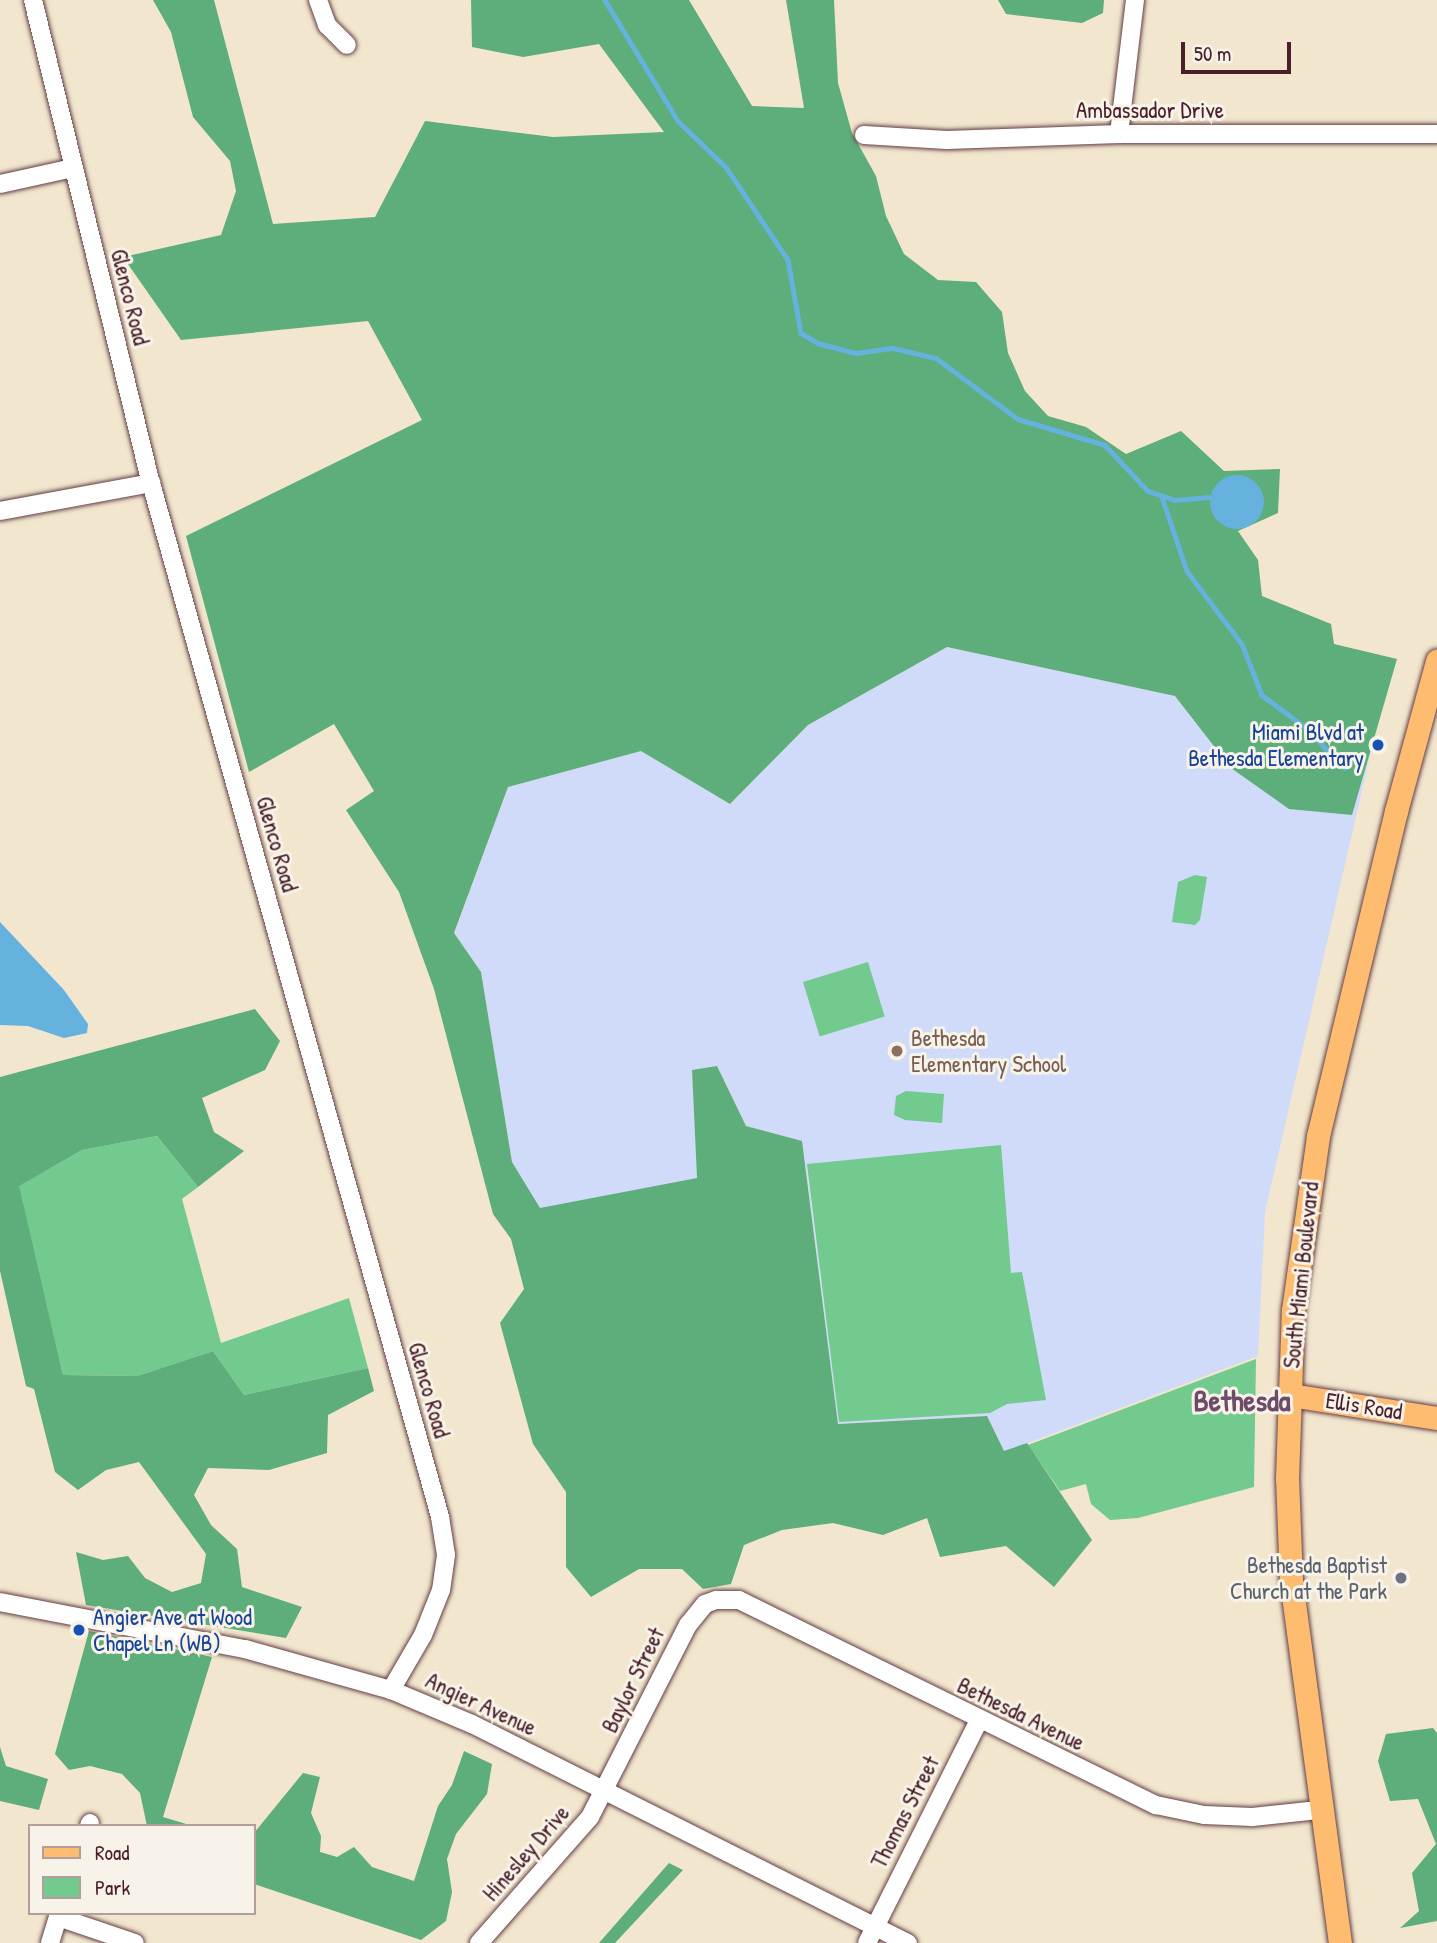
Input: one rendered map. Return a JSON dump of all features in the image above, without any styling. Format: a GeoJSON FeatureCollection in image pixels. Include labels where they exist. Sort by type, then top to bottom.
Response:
{"type":"FeatureCollection","features":[{"type":"Feature","properties":{"kind":"main road","name":"South Miami Boulevard"},"geometry":{"type":"LineString","coordinates":[[1340,1943],[1319,1810],[1290,1569],[1290,1395],[1298,1259],[1318,1136],[1437,661]]}},
{"type":"Feature","properties":{"kind":"main road","name":"Ellis Road"},"geometry":{"type":"LineString","coordinates":[[1290,1395],[1437,1418]]}},
{"type":"Feature","properties":{"kind":"street","name":"Glenco Road"},"geometry":{"type":"LineString","coordinates":[[33,0],[151,483],[442,1527],[446,1555],[438,1599],[391,1690]]}},
{"type":"Feature","properties":{"kind":"street"},"geometry":{"type":"LineString","coordinates":[[318,0],[327,26],[347,45]]}},
{"type":"Feature","properties":{"kind":"street"},"geometry":{"type":"LineString","coordinates":[[1119,134],[1135,0]]}},
{"type":"Feature","properties":{"kind":"street","name":"Ambassador Drive"},"geometry":{"type":"LineString","coordinates":[[864,135],[947,140],[1119,134],[1437,134]]}},
{"type":"Feature","properties":{"kind":"street"},"geometry":{"type":"LineString","coordinates":[[0,184],[73,167]]}},
{"type":"Feature","properties":{"kind":"street"},"geometry":{"type":"LineString","coordinates":[[0,511],[151,483]]}},
{"type":"Feature","properties":{"kind":"street","name":"Bethesda Avenue"},"geometry":{"type":"LineString","coordinates":[[716,1600],[739,1600],[1156,1805],[1204,1815],[1252,1817],[1319,1810]]}},
{"type":"Feature","properties":{"kind":"street","name":"Baylor Street"},"geometry":{"type":"LineString","coordinates":[[606,1791],[688,1625],[705,1604],[716,1600]]}},
{"type":"Feature","properties":{"kind":"street","name":"Angier Avenue"},"geometry":{"type":"LineString","coordinates":[[0,1602],[245,1649],[391,1690],[472,1724],[908,1943]]}},
{"type":"Feature","properties":{"kind":"street","name":"Thomas Street"},"geometry":{"type":"LineString","coordinates":[[867,1943],[979,1720]]}},
{"type":"Feature","properties":{"kind":"street","name":"Hinesley Drive"},"geometry":{"type":"LineString","coordinates":[[479,1943],[580,1830],[606,1791]]}},
{"type":"Feature","properties":{"kind":"street"},"geometry":{"type":"LineString","coordinates":[[50,1943],[59,1915],[135,1943]]}},
{"type":"Feature","properties":{"kind":"shaded area","name":"Bethesda Elementary School"},"geometry":{"type":"Polygon","coordinates":[[[947,647],[1374,738],[1265,1212],[1258,1356],[1004,1452],[987,1416],[838,1424],[802,1141],[746,1126],[717,1066],[692,1070],[697,1178],[540,1209],[512,1162],[481,972],[454,934],[508,787],[641,751],[730,804],[808,725],[947,647]]]}},
{"type":"Feature","properties":{"kind":"green space"},"geometry":{"type":"Polygon","coordinates":[[[153,0],[214,0],[273,224],[375,217],[425,121],[553,137],[664,132],[599,44],[523,57],[472,47],[471,0],[689,0],[752,106],[804,108],[786,0],[834,0],[838,83],[852,133],[876,176],[886,216],[904,254],[938,280],[976,282],[1002,312],[1008,353],[1025,391],[1048,416],[1086,427],[1126,454],[1181,431],[1224,471],[1280,469],[1278,513],[1238,531],[1258,560],[1262,596],[1331,624],[1334,644],[1397,659],[1352,815],[1289,809],[1231,768],[1175,696],[947,647],[808,725],[730,804],[641,751],[508,787],[454,933],[481,972],[512,1162],[540,1208],[697,1178],[692,1070],[717,1066],[746,1126],[802,1141],[838,1424],[987,1416],[1004,1451],[1027,1443],[1092,1540],[1054,1587],[1006,1546],[940,1557],[927,1518],[883,1535],[833,1523],[782,1530],[744,1545],[731,1584],[703,1589],[682,1569],[639,1569],[591,1597],[566,1567],[566,1492],[533,1444],[500,1323],[524,1289],[511,1239],[493,1214],[434,989],[399,892],[346,810],[374,791],[334,724],[249,772],[186,536],[422,420],[368,321],[181,340],[123,257],[221,235],[236,191],[230,161],[193,117],[171,32],[153,0]]]}},
{"type":"Feature","properties":{"kind":"green space"},"geometry":{"type":"Polygon","coordinates":[[[998,0],[1104,0],[1103,13],[1082,23],[1006,14],[998,0]]]}},
{"type":"Feature","properties":{"kind":"green space"},"geometry":{"type":"Polygon","coordinates":[[[1195,875],[1207,877],[1200,920],[1195,925],[1172,922],[1178,882],[1195,875]]]}},
{"type":"Feature","properties":{"kind":"green space"},"geometry":{"type":"Polygon","coordinates":[[[868,962],[885,1017],[820,1036],[803,982],[868,962]]]}},
{"type":"Feature","properties":{"kind":"green space"},"geometry":{"type":"Polygon","coordinates":[[[255,1009],[280,1041],[265,1070],[202,1098],[214,1132],[244,1151],[198,1187],[157,1136],[82,1150],[19,1186],[63,1375],[137,1376],[213,1351],[244,1395],[368,1368],[374,1391],[328,1415],[327,1453],[269,1470],[208,1468],[194,1495],[211,1525],[237,1549],[242,1587],[302,1607],[286,1638],[86,1605],[76,1552],[103,1560],[128,1556],[145,1578],[172,1592],[201,1583],[206,1554],[139,1462],[106,1470],[78,1490],[55,1472],[34,1389],[26,1386],[0,1271],[0,1077],[255,1009]]]}},
{"type":"Feature","properties":{"kind":"green space"},"geometry":{"type":"Polygon","coordinates":[[[906,1091],[944,1094],[942,1123],[905,1120],[894,1115],[896,1096],[906,1091]]]}},
{"type":"Feature","properties":{"kind":"green space"},"geometry":{"type":"Polygon","coordinates":[[[157,1136],[198,1187],[182,1199],[221,1343],[349,1298],[368,1368],[244,1395],[213,1351],[137,1376],[63,1375],[18,1186],[82,1150],[157,1136]]]}},
{"type":"Feature","properties":{"kind":"green space"},"geometry":{"type":"Polygon","coordinates":[[[1001,1145],[1011,1273],[1022,1272],[1046,1400],[1007,1404],[990,1413],[839,1422],[807,1164],[1001,1145]]]}},
{"type":"Feature","properties":{"kind":"green space"},"geometry":{"type":"Polygon","coordinates":[[[1256,1359],[1254,1487],[1138,1518],[1110,1520],[1091,1504],[1086,1484],[1060,1491],[1028,1445],[1256,1359]]]}},
{"type":"Feature","properties":{"kind":"green space"},"geometry":{"type":"Polygon","coordinates":[[[89,1631],[212,1657],[163,1817],[186,1824],[147,1824],[140,1793],[122,1774],[90,1766],[69,1770],[55,1754],[89,1631]]]}},
{"type":"Feature","properties":{"kind":"green space"},"geometry":{"type":"Polygon","coordinates":[[[1433,1728],[1437,1733],[1437,1921],[1400,1928],[1419,1911],[1412,1873],[1436,1844],[1418,1799],[1390,1801],[1378,1761],[1386,1734],[1433,1728]]]}},
{"type":"Feature","properties":{"kind":"green space"},"geometry":{"type":"Polygon","coordinates":[[[0,1747],[6,1766],[48,1779],[39,1810],[0,1801],[0,1747]]]}},
{"type":"Feature","properties":{"kind":"green space"},"geometry":{"type":"Polygon","coordinates":[[[464,1751],[492,1764],[487,1794],[456,1834],[447,1859],[452,1892],[446,1921],[421,1940],[256,1885],[256,1831],[303,1773],[320,1777],[311,1813],[321,1836],[320,1852],[337,1857],[354,1847],[372,1867],[414,1881],[438,1806],[452,1785],[464,1751]]]}},
{"type":"Feature","properties":{"kind":"green space"},"geometry":{"type":"Polygon","coordinates":[[[669,1863],[683,1870],[615,1943],[599,1943],[669,1863]]]}},
{"type":"Feature","properties":{"kind":"water"},"geometry":{"type":"Polygon","coordinates":[[[1237,475],[1256,483],[1264,502],[1256,521],[1237,529],[1218,521],[1210,502],[1218,483],[1237,475]]]}},
{"type":"Feature","properties":{"kind":"water"},"geometry":{"type":"Polygon","coordinates":[[[0,922],[64,990],[88,1024],[87,1033],[64,1038],[28,1026],[0,1025],[0,922]]]}},
{"type":"Feature","properties":{"kind":"waterway"},"geometry":{"type":"LineString","coordinates":[[605,0],[678,121],[726,167],[788,260],[801,333],[818,343],[856,353],[893,348],[936,358],[1018,419],[1105,445],[1148,491],[1175,500],[1209,497]]}},
{"type":"Feature","properties":{"kind":"waterway"},"geometry":{"type":"LineString","coordinates":[[1162,497],[1187,571],[1242,644],[1262,695],[1305,727],[1345,768]]}},
{"type":"Feature","properties":{"kind":"place","name":"Miami Blvd at Bethesda Elementary"},"geometry":{"type":"Point","coordinates":[1378,745]}},
{"type":"Feature","properties":{"kind":"place","name":"Bethesda Elementary School"},"geometry":{"type":"Point","coordinates":[897,1051]}},
{"type":"Feature","properties":{"kind":"place","name":"Bethesda Baptist Church at the Park"},"geometry":{"type":"Point","coordinates":[1401,1578]}},
{"type":"Feature","properties":{"kind":"place","name":"Angier Ave at Wood Chapel Ln (WB)"},"geometry":{"type":"Point","coordinates":[79,1630]}},
{"type":"Feature","properties":{"kind":"district","name":"Bethesda"},"geometry":{"type":"Point","coordinates":[1242,1400]}}]}
